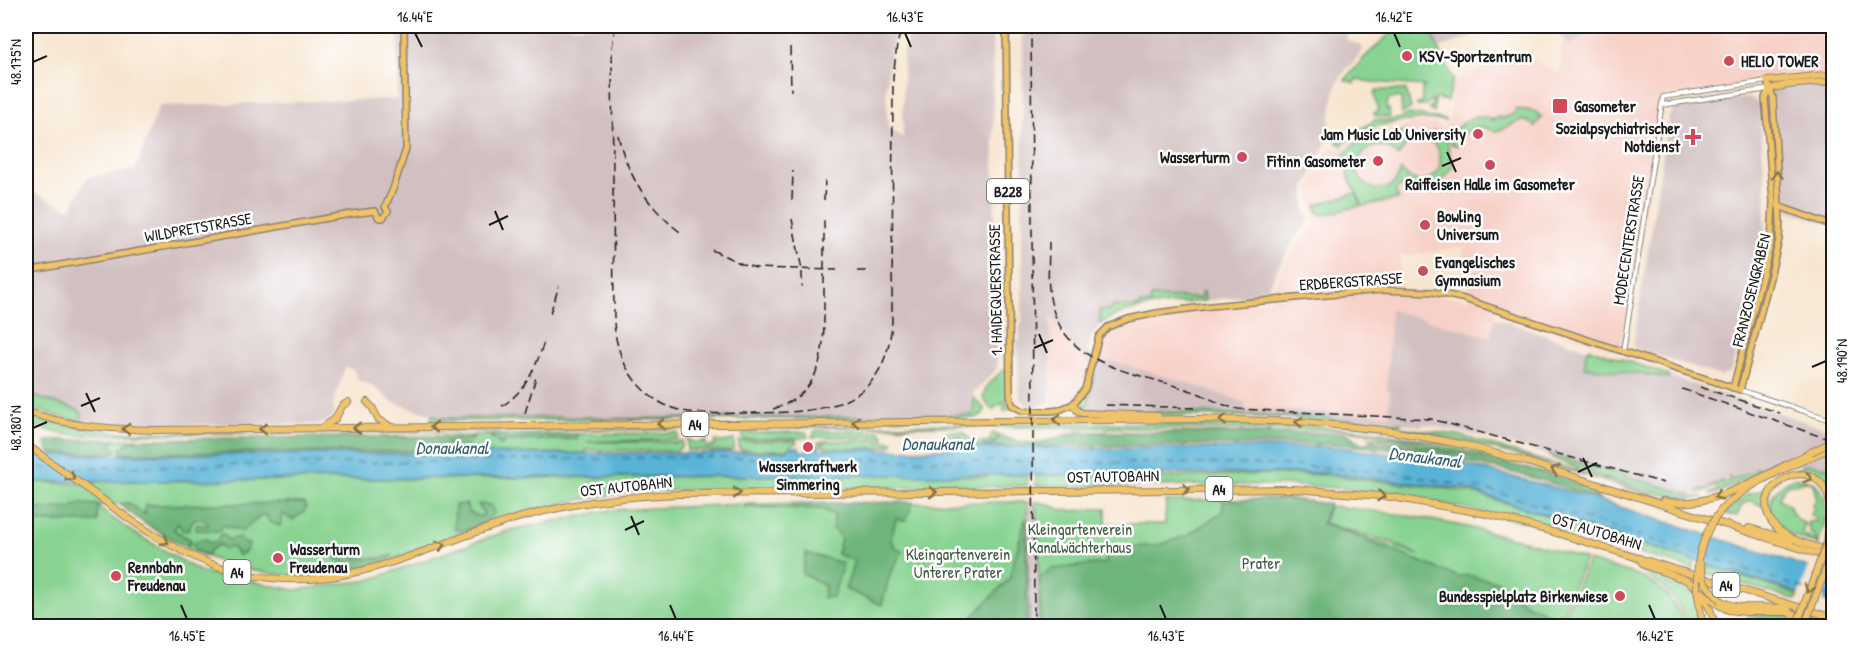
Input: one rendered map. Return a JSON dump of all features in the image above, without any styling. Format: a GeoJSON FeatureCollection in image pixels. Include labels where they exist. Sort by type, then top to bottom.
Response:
{"type":"FeatureCollection","features":[{"type":"Feature","properties":{"kind":"highway"},"geometry":{"type":"LineString","coordinates":[[1767,81],[1833,75]]}},
{"type":"Feature","properties":{"kind":"highway"},"geometry":{"type":"LineString","coordinates":[[1769,89],[1794,84],[1833,81]]}},
{"type":"Feature","properties":{"kind":"highway"},"geometry":{"type":"LineString","coordinates":[[322,429],[335,420],[342,406],[348,402]]}},
{"type":"Feature","properties":{"kind":"highway"},"geometry":{"type":"LineString","coordinates":[[367,402],[375,406],[378,418],[391,428]]}},
{"type":"Feature","properties":{"kind":"highway"},"geometry":{"type":"LineString","coordinates":[[1073,404],[1077,411],[1082,413],[1200,419]]}},
{"type":"Feature","properties":{"kind":"highway","name":"A4"},"geometry":{"type":"LineString","coordinates":[[26,411],[57,420],[115,429],[165,430],[1200,419],[1306,422],[1353,426],[1431,438],[1495,453],[1833,559]]}},
{"type":"Feature","properties":{"kind":"highway"},"geometry":{"type":"LineString","coordinates":[[1644,498],[1677,503],[1706,501],[1742,486],[1833,441]]}},
{"type":"Feature","properties":{"kind":"highway","name":"OST AUTOBAHN"},"geometry":{"type":"LineString","coordinates":[[26,444],[116,509],[182,551],[240,573],[269,578],[306,580],[333,578],[386,565],[520,518],[576,504],[628,496],[1235,489],[1346,492],[1443,505],[1515,521],[1833,618]]}},
{"type":"Feature","properties":{"kind":"highway"},"geometry":{"type":"LineString","coordinates":[[1703,627],[1698,603],[1699,556],[1709,528],[1722,509],[1746,490],[1833,446]]}},
{"type":"Feature","properties":{"kind":"highway"},"geometry":{"type":"LineString","coordinates":[[1827,542],[1829,499],[1822,485],[1813,478],[1801,474],[1788,476],[1778,482],[1770,491],[1767,503],[1768,514],[1773,524],[1794,539],[1833,551]]}},
{"type":"Feature","properties":{"kind":"highway"},"geometry":{"type":"LineString","coordinates":[[1644,498],[1833,551]]}},
{"type":"Feature","properties":{"kind":"highway"},"geometry":{"type":"LineString","coordinates":[[1797,624],[1833,525]]}},
{"type":"Feature","properties":{"kind":"highway"},"geometry":{"type":"LineString","coordinates":[[1805,626],[1833,551]]}},
{"type":"Feature","properties":{"kind":"highway"},"geometry":{"type":"LineString","coordinates":[[1699,556],[1705,583],[1721,601],[1734,607],[1781,607],[1833,625]]}},
{"type":"Feature","properties":{"kind":"highway"},"geometry":{"type":"LineString","coordinates":[[1639,558],[1644,565],[1682,578],[1719,605],[1733,611],[1787,612],[1833,625]]}},
{"type":"Feature","properties":{"kind":"highway"},"geometry":{"type":"LineString","coordinates":[[1697,588],[1710,609],[1716,627]]}},
{"type":"Feature","properties":{"kind":"main road"},"geometry":{"type":"LineString","coordinates":[[385,207],[406,149],[404,26]]}},
{"type":"Feature","properties":{"kind":"main road","name":"1. HAIDEQUERSTRASSE"},"geometry":{"type":"LineString","coordinates":[[1006,26],[1011,402],[1015,408],[1023,411],[1059,410],[1073,404]]}},
{"type":"Feature","properties":{"kind":"main road","name":"FRANZOSENGRABEN"},"geometry":{"type":"LineString","coordinates":[[1737,389],[1779,239],[1781,208],[1773,97],[1767,81]]}},
{"type":"Feature","properties":{"kind":"main road","name":"FRANZOSENGRABEN"},"geometry":{"type":"LineString","coordinates":[[1737,389],[1771,243],[1773,201],[1765,98],[1769,89]]}},
{"type":"Feature","properties":{"kind":"main road"},"geometry":{"type":"LineString","coordinates":[[1773,201],[1781,208],[1833,226]]}},
{"type":"Feature","properties":{"kind":"main road"},"geometry":{"type":"LineString","coordinates":[[379,206],[385,207],[388,213],[383,218],[378,217],[375,211],[379,206]]}},
{"type":"Feature","properties":{"kind":"main road","name":"WILDPRETSTRASSE"},"geometry":{"type":"LineString","coordinates":[[26,271],[375,211]]}},
{"type":"Feature","properties":{"kind":"main road","name":"ERDBERGSTRASSE"},"geometry":{"type":"LineString","coordinates":[[1073,404],[1085,389],[1099,336],[1114,324],[1157,313],[1194,308],[1400,289],[1433,292],[1461,298],[1737,389]]}},
{"type":"Feature","properties":{"kind":"street","name":"MODECENTERSTRASSE"},"geometry":{"type":"LineString","coordinates":[[1623,352],[1663,97],[1767,81]]}},
{"type":"Feature","properties":{"kind":"street"},"geometry":{"type":"LineString","coordinates":[[1662,105],[1769,89]]}},
{"type":"Feature","properties":{"kind":"street","name":"ERDBERGSTRASSE"},"geometry":{"type":"LineString","coordinates":[[1737,389],[1833,421]]}},
{"type":"Feature","properties":{"kind":"shaded area"},"geometry":{"type":"Polygon","coordinates":[[[398,26],[898,26],[890,51],[886,90],[888,127],[903,138],[903,50],[912,26],[992,26],[997,369],[971,396],[971,415],[602,419],[602,417],[442,418],[392,402],[372,385],[360,382],[353,369],[345,367],[333,405],[334,416],[325,423],[318,424],[97,423],[81,421],[82,416],[78,410],[26,394],[26,216],[34,192],[71,210],[87,177],[135,170],[159,106],[397,99],[398,26]]]}},
{"type":"Feature","properties":{"kind":"shaded area"},"geometry":{"type":"Polygon","coordinates":[[[1023,26],[1347,26],[1347,40],[1362,47],[1361,53],[1345,71],[1334,92],[1327,140],[1305,189],[1305,208],[1309,218],[1296,236],[1265,292],[1259,295],[1161,305],[1110,317],[1097,327],[1089,342],[1087,352],[1100,360],[1108,362],[1109,360],[1185,382],[1246,403],[1245,409],[1389,414],[1390,391],[1387,390],[1390,310],[1490,337],[1495,318],[1833,431],[1833,468],[1797,462],[1813,454],[1807,447],[1790,457],[1771,462],[1758,469],[1756,467],[1754,471],[1724,484],[1722,482],[1707,489],[1700,489],[1699,493],[1692,495],[1483,437],[1424,424],[1421,426],[1392,421],[1317,417],[1083,409],[1084,404],[1088,404],[1097,367],[1091,366],[1073,347],[1051,316],[1050,403],[1028,406],[1020,398],[1017,340],[1020,340],[1020,324],[1022,324],[1023,26]]]}},
{"type":"Feature","properties":{"kind":"shaded area"},"geometry":{"type":"Polygon","coordinates":[[[1428,26],[1485,26],[1470,37],[1439,48],[1428,26]]]}},
{"type":"Feature","properties":{"kind":"shaded area"},"geometry":{"type":"Polygon","coordinates":[[[1550,26],[1602,26],[1570,45],[1550,26]]]}},
{"type":"Feature","properties":{"kind":"shaded area"},"geometry":{"type":"Polygon","coordinates":[[[1602,26],[1833,26],[1833,78],[1772,84],[1767,81],[1663,97],[1623,352],[1495,310],[1490,337],[1390,311],[1387,390],[1390,391],[1389,414],[1245,409],[1245,403],[1163,375],[1162,377],[1109,360],[1108,362],[1100,360],[1094,356],[1102,333],[1128,319],[1270,300],[1271,291],[1300,238],[1318,222],[1311,209],[1310,190],[1330,148],[1339,149],[1367,131],[1423,123],[1434,123],[1442,128],[1449,118],[1453,80],[1506,59],[1518,50],[1556,73],[1563,67],[1560,52],[1564,39],[1571,45],[1602,26]],[[1463,246],[1410,256],[1400,255],[1400,289],[1470,300],[1463,246]]]}},
{"type":"Feature","properties":{"kind":"shaded area"},"geometry":{"type":"Polygon","coordinates":[[[1833,78],[1833,226],[1781,208],[1773,97],[1769,89],[1772,84],[1833,78]]]}},
{"type":"Feature","properties":{"kind":"shaded area"},"geometry":{"type":"Polygon","coordinates":[[[1750,97],[1759,104],[1766,198],[1764,245],[1731,371],[1721,376],[1636,349],[1633,346],[1669,116],[1677,107],[1750,97]]]}},
{"type":"Feature","properties":{"kind":"shaded area"},"geometry":{"type":"Polygon","coordinates":[[[1051,314],[1073,347],[1091,366],[1078,400],[1051,411],[1051,314]]]}},
{"type":"Feature","properties":{"kind":"shaded area"},"geometry":{"type":"Polygon","coordinates":[[[1027,502],[1035,502],[1039,533],[1039,624],[1028,624],[1027,621],[1027,502]]]}},
{"type":"Feature","properties":{"kind":"green space","name":"KSV-Sportzentrum"},"geometry":{"type":"Polygon","coordinates":[[[1398,26],[1428,26],[1453,79],[1447,101],[1434,99],[1434,113],[1429,110],[1433,102],[1431,100],[1425,106],[1417,106],[1422,103],[1422,88],[1425,86],[1356,79],[1354,83],[1345,80],[1365,57],[1398,26]]]}},
{"type":"Feature","properties":{"kind":"green space"},"geometry":{"type":"Polygon","coordinates":[[[1376,90],[1406,90],[1411,108],[1402,114],[1399,97],[1388,100],[1386,109],[1389,109],[1390,117],[1375,116],[1374,113],[1378,111],[1374,93],[1376,90]]]}},
{"type":"Feature","properties":{"kind":"green space"},"geometry":{"type":"Polygon","coordinates":[[[1516,109],[1534,111],[1542,117],[1535,126],[1520,121],[1498,131],[1477,127],[1465,134],[1457,146],[1451,144],[1449,136],[1469,120],[1481,117],[1493,120],[1500,117],[1502,119],[1515,113],[1516,109]]]}},
{"type":"Feature","properties":{"kind":"green space"},"geometry":{"type":"Polygon","coordinates":[[[1409,114],[1446,120],[1387,124],[1358,133],[1342,145],[1337,143],[1339,133],[1356,132],[1375,120],[1392,120],[1409,114]]]}},
{"type":"Feature","properties":{"kind":"green space"},"geometry":{"type":"Polygon","coordinates":[[[1406,131],[1411,141],[1398,156],[1380,146],[1364,152],[1357,167],[1359,176],[1365,184],[1376,189],[1390,187],[1401,170],[1408,177],[1418,181],[1417,192],[1423,192],[1423,181],[1437,173],[1440,164],[1437,147],[1430,141],[1434,131],[1447,140],[1453,167],[1440,184],[1431,190],[1436,189],[1437,191],[1413,196],[1413,188],[1402,185],[1395,192],[1399,199],[1362,206],[1348,175],[1347,162],[1341,159],[1355,144],[1368,136],[1397,134],[1406,131]]]}},
{"type":"Feature","properties":{"kind":"green space"},"geometry":{"type":"Polygon","coordinates":[[[1356,193],[1361,204],[1359,206],[1323,215],[1319,213],[1316,205],[1356,193]]]}},
{"type":"Feature","properties":{"kind":"green space"},"geometry":{"type":"Polygon","coordinates":[[[1202,291],[1205,301],[1136,309],[1100,324],[1100,310],[1112,310],[1112,306],[1139,307],[1139,304],[1151,304],[1151,297],[1201,298],[1202,291]]]}},
{"type":"Feature","properties":{"kind":"green space"},"geometry":{"type":"Polygon","coordinates":[[[1588,348],[1669,375],[1668,378],[1585,367],[1588,348]]]}},
{"type":"Feature","properties":{"kind":"green space"},"geometry":{"type":"Polygon","coordinates":[[[1003,370],[1007,370],[1010,408],[1006,411],[1003,410],[1005,403],[1002,402],[1000,406],[995,406],[994,410],[983,398],[986,387],[1003,370]]]}},
{"type":"Feature","properties":{"kind":"green space"},"geometry":{"type":"Polygon","coordinates":[[[1094,373],[1088,405],[1084,405],[1084,409],[1317,417],[1403,423],[1392,427],[1280,417],[1186,416],[1086,411],[1082,408],[1082,405],[1094,373]]]}},
{"type":"Feature","properties":{"kind":"green space"},"geometry":{"type":"Polygon","coordinates":[[[26,394],[78,410],[82,414],[81,421],[26,406],[26,394]]]}},
{"type":"Feature","properties":{"kind":"green space"},"geometry":{"type":"Polygon","coordinates":[[[973,397],[985,410],[983,414],[975,418],[431,421],[432,414],[442,418],[602,417],[603,419],[971,415],[973,397]]]}},
{"type":"Feature","properties":{"kind":"green space"},"geometry":{"type":"Polygon","coordinates":[[[26,414],[48,421],[48,426],[52,422],[87,429],[121,432],[304,432],[76,435],[58,433],[26,424],[26,414]]]}},
{"type":"Feature","properties":{"kind":"green space"},"geometry":{"type":"Polygon","coordinates":[[[1040,423],[1293,424],[1381,432],[1450,444],[1347,430],[931,426],[315,433],[1040,423]]]}},
{"type":"Feature","properties":{"kind":"green space"},"geometry":{"type":"Polygon","coordinates":[[[1402,429],[1458,435],[1665,498],[1704,497],[1680,500],[1656,497],[1530,459],[1466,442],[1402,429]]]}},
{"type":"Feature","properties":{"kind":"green space"},"geometry":{"type":"Polygon","coordinates":[[[815,431],[880,431],[884,437],[812,437],[815,431]]]}},
{"type":"Feature","properties":{"kind":"green space"},"geometry":{"type":"Polygon","coordinates":[[[950,431],[963,432],[973,443],[989,441],[993,433],[999,436],[985,446],[956,444],[955,447],[937,446],[937,440],[961,439],[961,437],[943,437],[950,431]]]}},
{"type":"Feature","properties":{"kind":"green space"},"geometry":{"type":"Polygon","coordinates":[[[806,432],[808,437],[802,438],[743,439],[742,436],[744,433],[806,432]]]}},
{"type":"Feature","properties":{"kind":"green space"},"geometry":{"type":"Polygon","coordinates":[[[1079,432],[1346,433],[1363,444],[1373,441],[1422,448],[1531,469],[1563,478],[1586,488],[1599,499],[1535,478],[1436,456],[1335,444],[975,447],[993,444],[999,436],[1037,443],[1079,432]]]}},
{"type":"Feature","properties":{"kind":"green space"},"geometry":{"type":"Polygon","coordinates":[[[678,433],[678,439],[586,442],[673,443],[682,441],[682,446],[677,451],[55,456],[53,453],[110,453],[116,450],[108,446],[117,439],[139,439],[128,442],[121,448],[121,453],[469,451],[447,444],[447,441],[471,440],[474,435],[489,435],[501,445],[505,441],[577,439],[577,434],[678,433]]]}},
{"type":"Feature","properties":{"kind":"green space"},"geometry":{"type":"Polygon","coordinates":[[[577,434],[577,439],[505,441],[501,445],[489,435],[577,434]]]}},
{"type":"Feature","properties":{"kind":"green space"},"geometry":{"type":"Polygon","coordinates":[[[474,436],[471,440],[447,441],[447,444],[469,445],[469,451],[121,453],[125,445],[139,439],[474,436]]]}},
{"type":"Feature","properties":{"kind":"green space"},"geometry":{"type":"Polygon","coordinates":[[[1368,437],[1395,438],[1498,456],[1522,463],[1368,437]]]}},
{"type":"Feature","properties":{"kind":"green space"},"geometry":{"type":"Polygon","coordinates":[[[117,439],[109,445],[117,450],[110,453],[49,453],[45,442],[52,440],[117,439]]]}},
{"type":"Feature","properties":{"kind":"green space"},"geometry":{"type":"Polygon","coordinates":[[[687,439],[697,443],[706,441],[706,447],[715,446],[715,441],[734,440],[734,449],[730,451],[687,450],[687,439]]]}},
{"type":"Feature","properties":{"kind":"green space"},"geometry":{"type":"Polygon","coordinates":[[[796,440],[797,443],[787,450],[739,449],[739,441],[796,440]]]}},
{"type":"Feature","properties":{"kind":"green space"},"geometry":{"type":"Polygon","coordinates":[[[880,440],[893,442],[893,444],[858,449],[821,446],[817,448],[818,442],[823,441],[821,443],[823,445],[824,441],[880,440]]]}},
{"type":"Feature","properties":{"kind":"green space"},"geometry":{"type":"Polygon","coordinates":[[[1547,454],[1692,495],[1663,494],[1583,470],[1547,454]]]}},
{"type":"Feature","properties":{"kind":"green space"},"geometry":{"type":"Polygon","coordinates":[[[1790,457],[1716,494],[1709,494],[1718,490],[1716,486],[1699,493],[1698,492],[1700,489],[1707,489],[1722,481],[1724,484],[1730,481],[1729,477],[1732,480],[1754,471],[1756,467],[1758,469],[1771,464],[1770,462],[1790,457]]]}},
{"type":"Feature","properties":{"kind":"green space"},"geometry":{"type":"Polygon","coordinates":[[[1806,464],[1833,468],[1833,493],[1815,474],[1794,470],[1806,464]]]}},
{"type":"Feature","properties":{"kind":"green space"},"geometry":{"type":"Polygon","coordinates":[[[988,474],[1027,475],[1027,486],[638,491],[570,502],[519,514],[388,561],[391,556],[374,559],[360,558],[332,547],[337,559],[359,569],[313,575],[271,574],[230,565],[187,549],[191,540],[174,530],[178,522],[188,526],[193,520],[201,518],[209,523],[207,526],[195,528],[222,525],[242,531],[262,515],[304,512],[145,505],[145,516],[129,503],[98,505],[100,509],[131,531],[201,572],[295,590],[369,580],[510,530],[610,510],[745,504],[1027,502],[1029,624],[1038,624],[1039,620],[1039,534],[1035,502],[1046,503],[1067,511],[1106,508],[1106,524],[1165,524],[1166,501],[1289,499],[1329,504],[1322,523],[1419,555],[1393,543],[1324,523],[1329,506],[1362,509],[1458,525],[1522,540],[1585,559],[1556,626],[26,626],[26,482],[94,484],[92,482],[922,475],[987,477],[988,474]]]}},
{"type":"Feature","properties":{"kind":"green space"},"geometry":{"type":"Polygon","coordinates":[[[1327,475],[1470,492],[1590,529],[1591,537],[1596,542],[1468,509],[1337,488],[1260,485],[1036,486],[1036,476],[1168,477],[1327,475]]]}},
{"type":"Feature","properties":{"kind":"green space"},"geometry":{"type":"Polygon","coordinates":[[[1782,476],[1771,487],[1765,507],[1749,500],[1741,506],[1737,516],[1725,514],[1746,495],[1758,492],[1782,476]]]}},
{"type":"Feature","properties":{"kind":"green space"},"geometry":{"type":"Polygon","coordinates":[[[1795,478],[1807,480],[1816,484],[1825,500],[1825,521],[1819,541],[1811,533],[1808,525],[1808,522],[1817,519],[1810,514],[1814,510],[1812,504],[1817,501],[1813,483],[1804,481],[1786,485],[1779,499],[1790,506],[1799,521],[1805,524],[1802,533],[1819,545],[1788,532],[1774,519],[1771,512],[1770,505],[1776,491],[1795,478]]]}},
{"type":"Feature","properties":{"kind":"green space","name":"Prater"},"geometry":{"type":"Polygon","coordinates":[[[1289,499],[1329,504],[1322,523],[1459,577],[1466,575],[1500,582],[1528,605],[1549,614],[1548,619],[1557,623],[1556,626],[1040,626],[1040,577],[1051,569],[1106,563],[1106,557],[1119,547],[1156,546],[1186,536],[1222,512],[1224,500],[1289,499]]]}},
{"type":"Feature","properties":{"kind":"green space"},"geometry":{"type":"Polygon","coordinates":[[[913,502],[906,521],[896,519],[891,539],[895,547],[902,552],[889,577],[882,605],[845,589],[855,561],[837,554],[841,538],[832,527],[835,516],[822,509],[745,507],[745,504],[913,502]]]}},
{"type":"Feature","properties":{"kind":"green space"},"geometry":{"type":"Polygon","coordinates":[[[129,503],[145,515],[145,505],[304,503],[306,508],[292,520],[283,514],[280,526],[269,522],[267,516],[262,515],[242,531],[222,525],[220,531],[196,530],[197,524],[207,526],[208,524],[201,518],[193,520],[188,531],[182,530],[178,523],[174,530],[191,540],[186,548],[145,524],[119,504],[129,503]]]}},
{"type":"Feature","properties":{"kind":"green space"},"geometry":{"type":"Polygon","coordinates":[[[78,504],[98,505],[97,522],[26,522],[26,509],[70,508],[78,504]]]}},
{"type":"Feature","properties":{"kind":"green space"},"geometry":{"type":"Polygon","coordinates":[[[466,504],[469,512],[481,517],[484,514],[478,504],[491,505],[494,514],[481,524],[465,530],[454,529],[455,505],[466,504]]]}},
{"type":"Feature","properties":{"kind":"green space"},"geometry":{"type":"Polygon","coordinates":[[[1025,520],[1027,520],[1026,626],[957,626],[970,619],[1009,579],[1025,520]]]}},
{"type":"Feature","properties":{"kind":"green space"},"geometry":{"type":"Polygon","coordinates":[[[1604,533],[1694,561],[1694,569],[1601,543],[1604,533]]]}},
{"type":"Feature","properties":{"kind":"green space"},"geometry":{"type":"Polygon","coordinates":[[[221,534],[224,534],[228,540],[240,537],[242,542],[249,544],[246,551],[239,556],[232,547],[223,549],[220,544],[210,550],[208,555],[195,550],[193,543],[197,540],[206,539],[210,543],[217,541],[221,534]]]}},
{"type":"Feature","properties":{"kind":"green space"},"geometry":{"type":"Polygon","coordinates":[[[332,546],[353,551],[356,558],[379,559],[392,555],[388,561],[359,569],[337,559],[332,546]]]}},
{"type":"Feature","properties":{"kind":"green space"},"geometry":{"type":"Polygon","coordinates":[[[806,553],[843,563],[833,597],[823,598],[825,586],[802,573],[806,553]]]}},
{"type":"Feature","properties":{"kind":"green space","name":"Bundesspielplatz Birkenwiese"},"geometry":{"type":"Polygon","coordinates":[[[1588,561],[1634,574],[1658,587],[1668,596],[1686,626],[1559,626],[1588,561]]]}},
{"type":"Feature","properties":{"kind":"green space"},"geometry":{"type":"Polygon","coordinates":[[[1626,561],[1646,569],[1671,586],[1676,583],[1695,596],[1701,626],[1689,626],[1671,595],[1656,581],[1626,561]]]}},
{"type":"Feature","properties":{"kind":"green space"},"geometry":{"type":"Polygon","coordinates":[[[1706,565],[1798,595],[1796,600],[1706,573],[1706,565]]]}},
{"type":"Feature","properties":{"kind":"green space"},"geometry":{"type":"Polygon","coordinates":[[[1792,615],[1787,626],[1769,626],[1763,619],[1744,623],[1748,616],[1792,615]]]}},
{"type":"Feature","properties":{"kind":"water","name":"Donaukanal"},"geometry":{"type":"Polygon","coordinates":[[[814,445],[817,445],[818,449],[888,450],[889,448],[890,450],[903,450],[1027,447],[1070,449],[1336,447],[1455,462],[1576,493],[1833,575],[1833,604],[1465,489],[1325,473],[26,482],[26,455],[708,453],[786,451],[790,447],[799,447],[800,451],[813,450],[814,445]]]}},
{"type":"Feature","properties":{"kind":"pier"},"geometry":{"type":"Polygon","coordinates":[[[1810,564],[1833,572],[1822,603],[1798,596],[1810,564]]]}},
{"type":"Feature","properties":{"kind":"ferry route"},"geometry":{"type":"LineString","coordinates":[[62,468],[700,457],[1287,465],[1394,472],[1497,492],[1699,554]]}},
{"type":"Feature","properties":{"kind":"ferry route"},"geometry":{"type":"LineString","coordinates":[[26,468],[55,468]]}},
{"type":"Feature","properties":{"kind":"ferry route"},"geometry":{"type":"LineString","coordinates":[[1704,555],[1807,590]]}},
{"type":"Feature","properties":{"kind":"ferry route"},"geometry":{"type":"LineString","coordinates":[[1820,594],[1834,598]]}},
{"type":"Feature","properties":{"kind":"railway"},"geometry":{"type":"LineString","coordinates":[[615,26],[612,48],[615,335],[619,350],[633,378],[654,399],[683,411],[718,414],[803,411],[826,407],[846,400],[864,389],[878,373],[887,350],[892,321],[893,77],[902,26]]}},
{"type":"Feature","properties":{"kind":"railway"},"geometry":{"type":"LineString","coordinates":[[791,34],[792,26]]}},
{"type":"Feature","properties":{"kind":"railway"},"geometry":{"type":"LineString","coordinates":[[1031,26],[1034,626]]}},
{"type":"Feature","properties":{"kind":"railway"},"geometry":{"type":"LineString","coordinates":[[790,47],[791,91]]}},
{"type":"Feature","properties":{"kind":"railway"},"geometry":{"type":"LineString","coordinates":[[618,135],[627,164],[640,189],[658,212],[680,232]]}},
{"type":"Feature","properties":{"kind":"railway"},"geometry":{"type":"LineString","coordinates":[[792,200],[793,171]]}},
{"type":"Feature","properties":{"kind":"railway"},"geometry":{"type":"LineString","coordinates":[[824,200],[825,180]]}},
{"type":"Feature","properties":{"kind":"railway"},"geometry":{"type":"LineString","coordinates":[[792,219],[802,270],[802,287]]}},
{"type":"Feature","properties":{"kind":"railway"},"geometry":{"type":"LineString","coordinates":[[773,409],[791,401],[804,391],[819,365],[824,333],[824,219]]}},
{"type":"Feature","properties":{"kind":"railway"},"geometry":{"type":"LineString","coordinates":[[1049,242],[1049,290],[1056,318],[1066,335],[1079,348],[1112,366],[1192,391],[1238,409],[1431,419],[1664,483]]}},
{"type":"Feature","properties":{"kind":"railway"},"geometry":{"type":"LineString","coordinates":[[712,250],[756,268],[837,270]]}},
{"type":"Feature","properties":{"kind":"railway"},"geometry":{"type":"LineString","coordinates":[[857,271],[869,271]]}},
{"type":"Feature","properties":{"kind":"railway"},"geometry":{"type":"LineString","coordinates":[[550,313],[559,286]]}},
{"type":"Feature","properties":{"kind":"railway"},"geometry":{"type":"LineString","coordinates":[[502,406],[518,393],[530,377],[545,339]]}},
{"type":"Feature","properties":{"kind":"railway"},"geometry":{"type":"LineString","coordinates":[[525,413],[536,377]]}},
{"type":"Feature","properties":{"kind":"railway"},"geometry":{"type":"LineString","coordinates":[[1700,387],[1780,413]]}},
{"type":"Feature","properties":{"kind":"railway"},"geometry":{"type":"LineString","coordinates":[[1682,389],[1834,441]]}},
{"type":"Feature","properties":{"kind":"railway"},"geometry":{"type":"LineString","coordinates":[[1105,405],[1194,408]]}},
{"type":"Feature","properties":{"kind":"place","name":"KSV-Sportzentrum"},"geometry":{"type":"Point","coordinates":[1407,56]}},
{"type":"Feature","properties":{"kind":"place","name":"HELIO TOWER"},"geometry":{"type":"Point","coordinates":[1729,61]}},
{"type":"Feature","properties":{"kind":"place","name":"Gasometer"},"geometry":{"type":"Point","coordinates":[1560,106]}},
{"type":"Feature","properties":{"kind":"place","name":"Jam Music Lab University"},"geometry":{"type":"Point","coordinates":[1478,134]}},
{"type":"Feature","properties":{"kind":"place","name":"Sozialpsychiatrischer Notdienst"},"geometry":{"type":"Point","coordinates":[1693,137]}},
{"type":"Feature","properties":{"kind":"place","name":"Wasserturm"},"geometry":{"type":"Point","coordinates":[1242,157]}},
{"type":"Feature","properties":{"kind":"place","name":"Fitinn Gasometer"},"geometry":{"type":"Point","coordinates":[1378,161]}},
{"type":"Feature","properties":{"kind":"place","name":"Raiffeisen Halle im Gasometer"},"geometry":{"type":"Point","coordinates":[1490,165]}},
{"type":"Feature","properties":{"kind":"place","name":"Bowling Universum"},"geometry":{"type":"Point","coordinates":[1425,225]}},
{"type":"Feature","properties":{"kind":"place","name":"Evangelisches Gymnasium"},"geometry":{"type":"Point","coordinates":[1423,271]}},
{"type":"Feature","properties":{"kind":"place","name":"Wasserkraftwerk Simmering"},"geometry":{"type":"Point","coordinates":[808,447]}},
{"type":"Feature","properties":{"kind":"place","name":"Wasserturm Freudenau"},"geometry":{"type":"Point","coordinates":[278,558]}},
{"type":"Feature","properties":{"kind":"place","name":"Rennbahn Freudenau"},"geometry":{"type":"Point","coordinates":[116,576]}},
{"type":"Feature","properties":{"kind":"place","name":"Bundesspielplatz Birkenwiese"},"geometry":{"type":"Point","coordinates":[1620,596]}},
{"type":"Feature","properties":{"kind":"park label","name":"Kleingartenverein Kanalwächterhaus"},"geometry":{"type":"Point","coordinates":[1080,538]}},
{"type":"Feature","properties":{"kind":"park label","name":"Kleingartenverein Unterer Prater"},"geometry":{"type":"Point","coordinates":[958,563]}}]}
